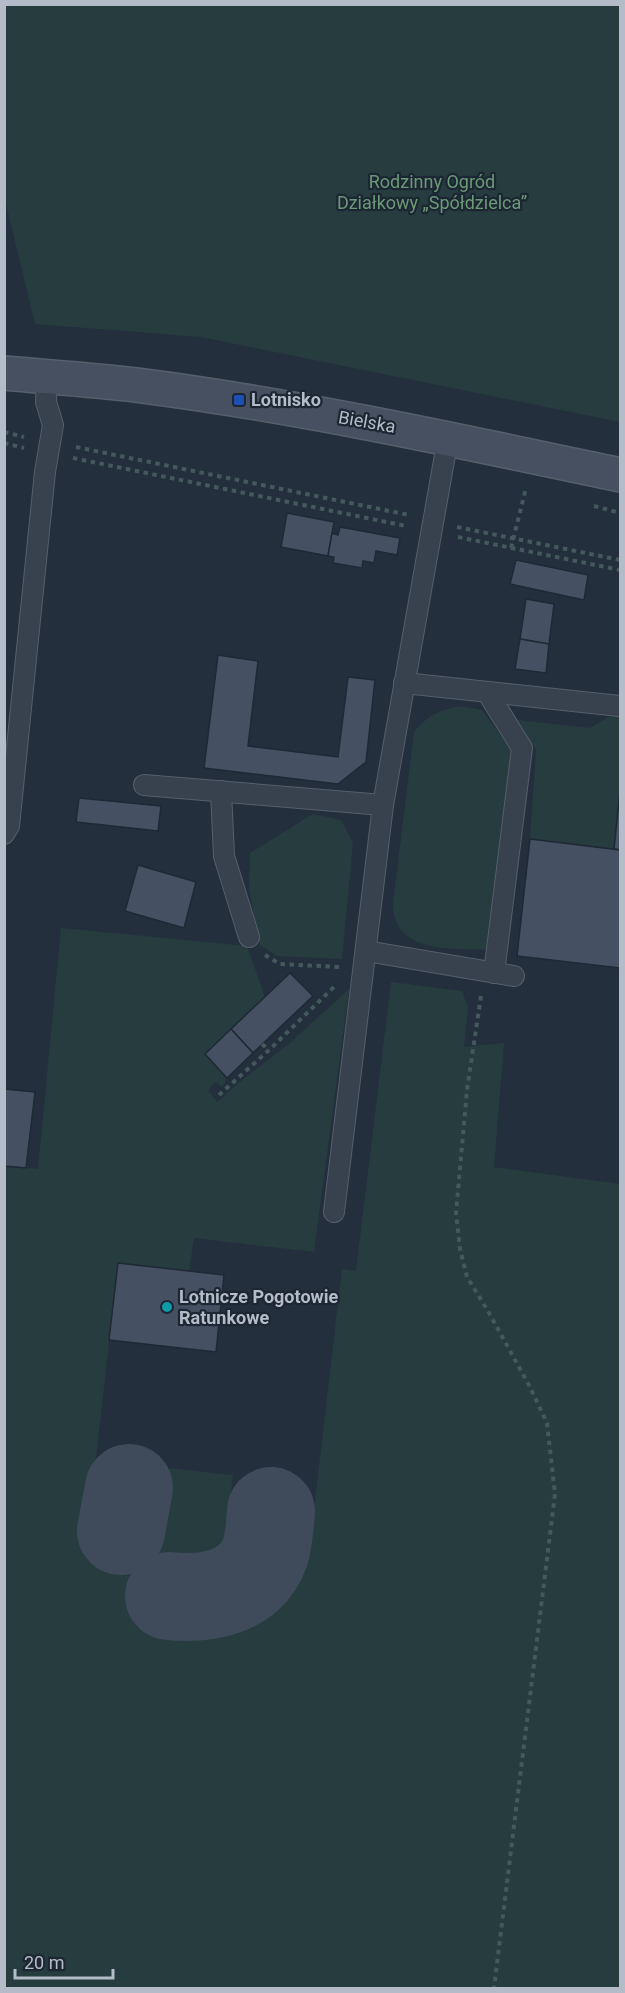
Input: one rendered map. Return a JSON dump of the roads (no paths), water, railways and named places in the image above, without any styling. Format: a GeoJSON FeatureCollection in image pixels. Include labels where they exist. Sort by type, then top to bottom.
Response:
{"type":"FeatureCollection","features":[{"type":"Feature","properties":{"kind":"main road","name":"Bielska"},"geometry":{"type":"LineString","coordinates":[[4,373],[134,385],[239,400],[392,426],[621,475]]}},
{"type":"Feature","properties":{"kind":"lane"},"geometry":{"type":"LineString","coordinates":[[4,834],[9,826],[48,447],[53,425],[46,402],[47,377]]}},
{"type":"Feature","properties":{"kind":"lane"},"geometry":{"type":"LineString","coordinates":[[334,1212],[360,963],[383,805],[448,438]]}},
{"type":"Feature","properties":{"kind":"lane"},"geometry":{"type":"LineString","coordinates":[[404,683],[621,706]]}},
{"type":"Feature","properties":{"kind":"lane"},"geometry":{"type":"LineString","coordinates":[[487,692],[522,748],[489,972]]}},
{"type":"Feature","properties":{"kind":"lane"},"geometry":{"type":"LineString","coordinates":[[144,785],[383,805]]}},
{"type":"Feature","properties":{"kind":"lane"},"geometry":{"type":"LineString","coordinates":[[221,791],[224,856],[249,937]]}},
{"type":"Feature","properties":{"kind":"lane"},"geometry":{"type":"LineString","coordinates":[[360,963],[489,972],[514,976]]}},
{"type":"Feature","properties":{"kind":"place","name":"Lotnisko"},"geometry":{"type":"Point","coordinates":[239,400]}},
{"type":"Feature","properties":{"kind":"place","name":"Lotnicze Pogotowie Ratunkowe"},"geometry":{"type":"Point","coordinates":[167,1307]}},
{"type":"Feature","properties":{"kind":"park label","name":"Rodzinny Ogród Działkowy „Spółdzielca”"},"geometry":{"type":"Point","coordinates":[432,192]}}]}
